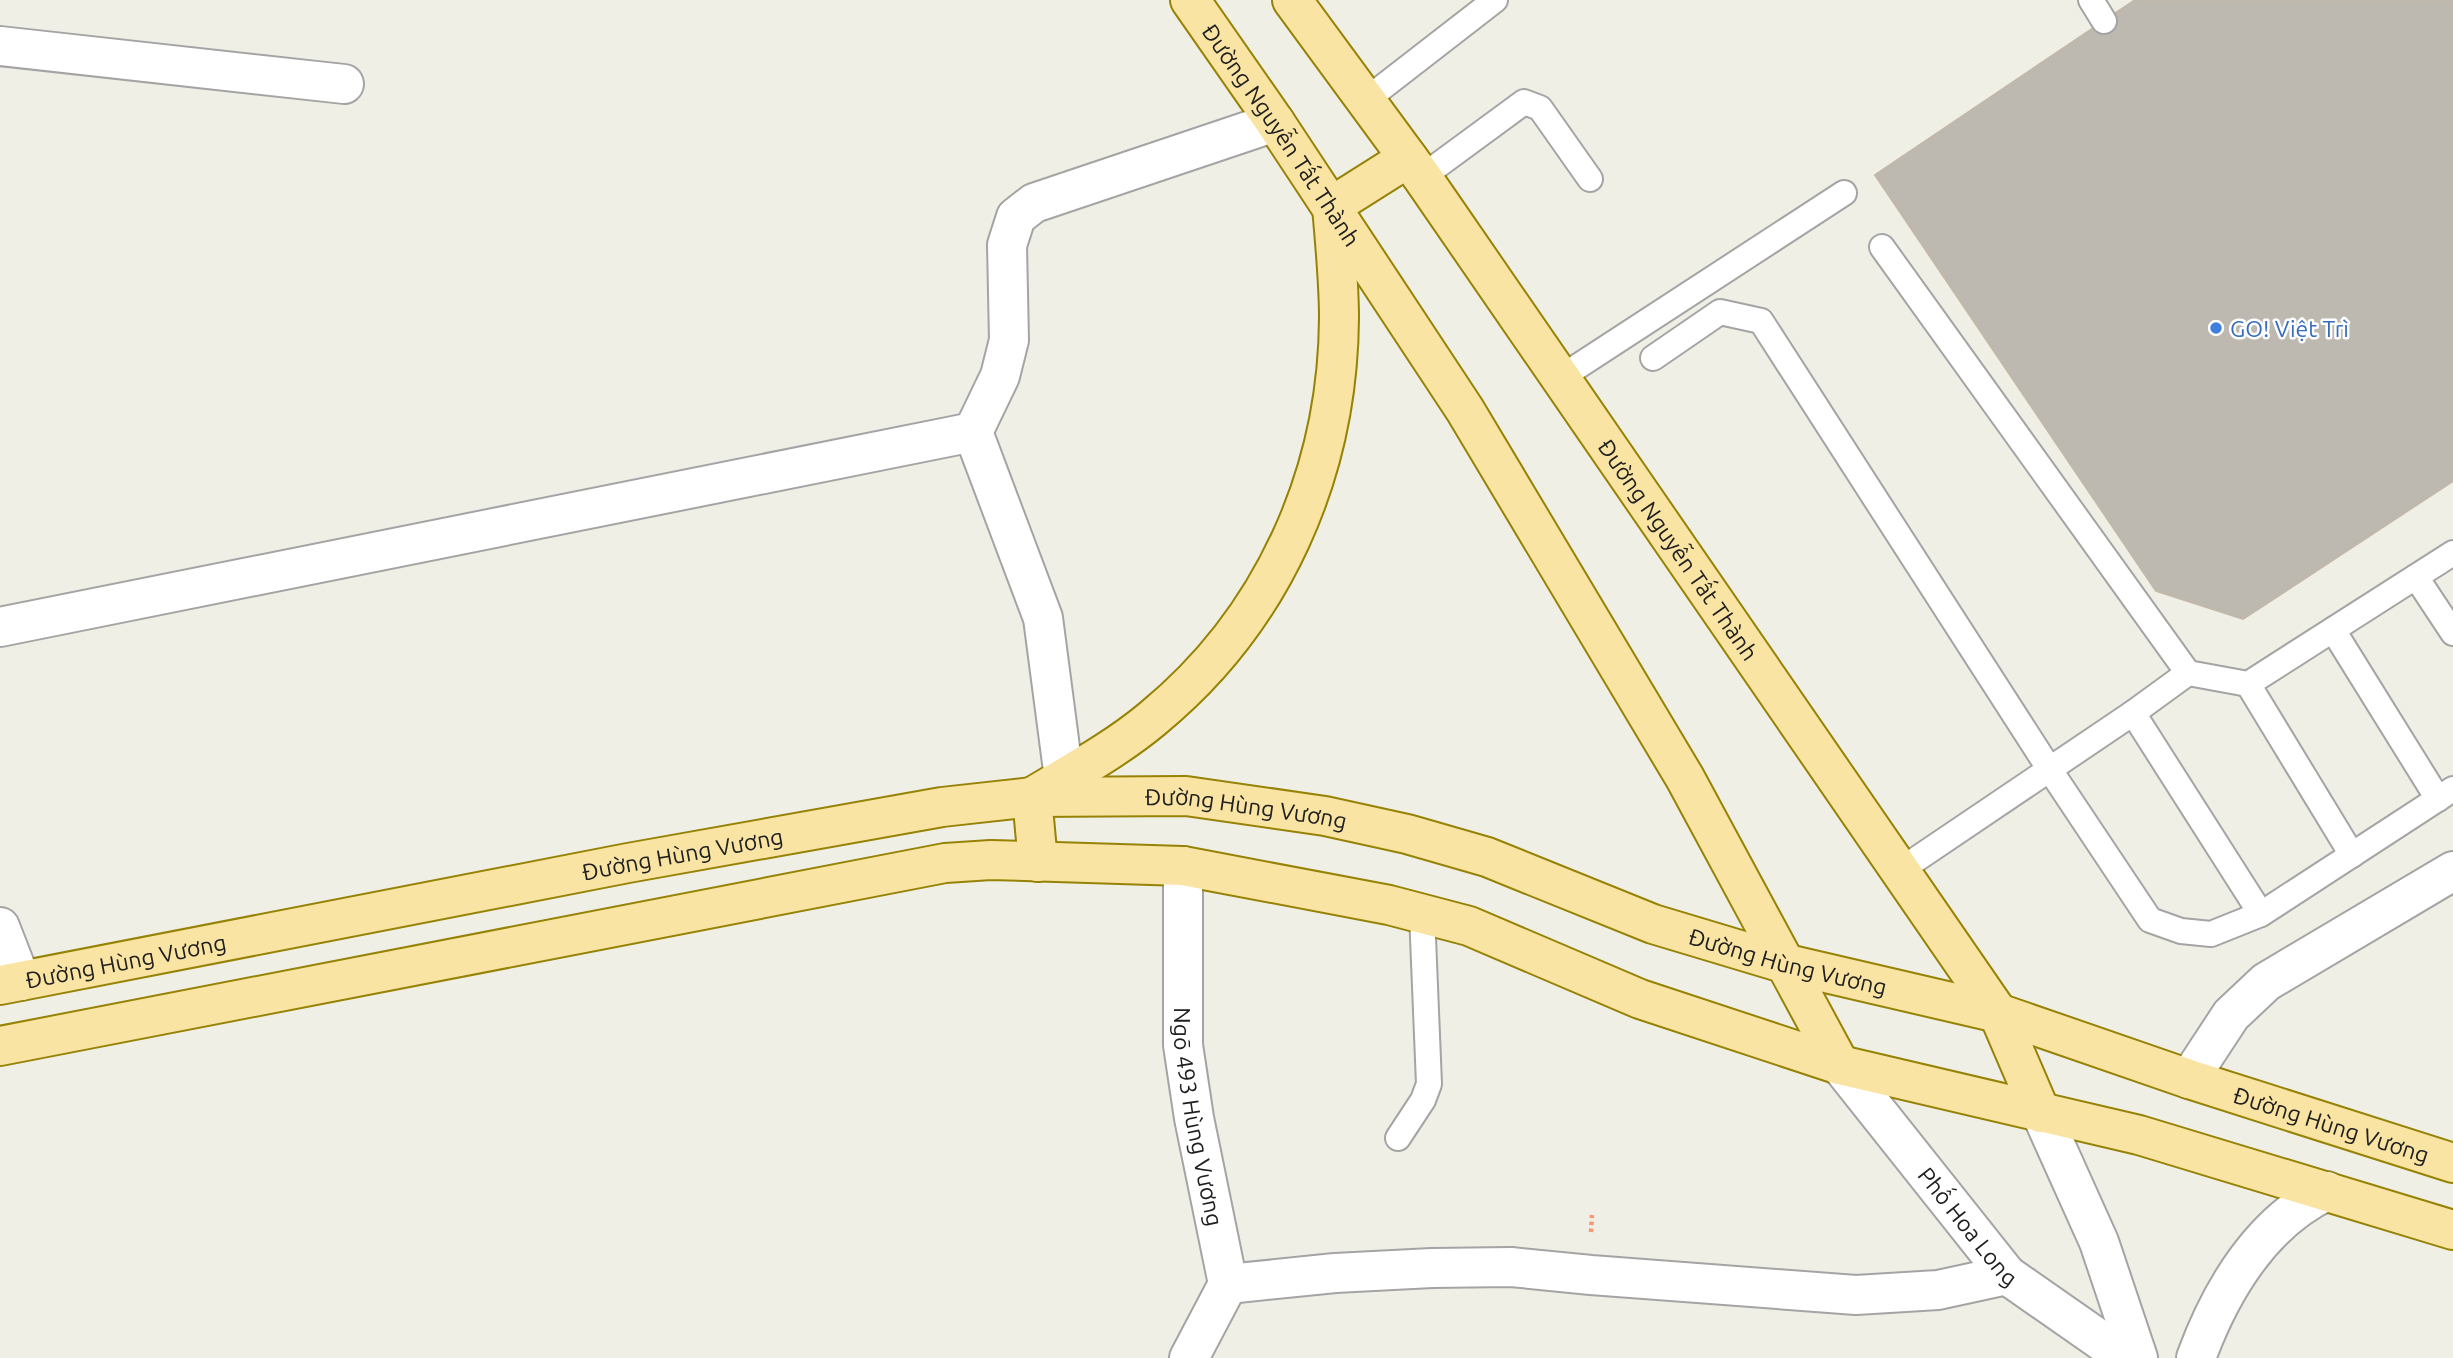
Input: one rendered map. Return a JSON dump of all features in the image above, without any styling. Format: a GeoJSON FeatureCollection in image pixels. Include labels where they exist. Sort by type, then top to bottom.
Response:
{"type":"FeatureCollection","features":[{"type":"Feature","properties":{"kind":"main road","name":"Đường Nguyễn Tất Thành"},"geometry":{"type":"LineString","coordinates":[[1190,0],[1332,206],[1465,410],[1685,778],[1840,1065]]}},
{"type":"Feature","properties":{"kind":"main road","name":"Đường Nguyễn Tất Thành"},"geometry":{"type":"LineString","coordinates":[[1292,0],[1415,167],[1998,1013],[2041,1113]]}},
{"type":"Feature","properties":{"kind":"main road"},"geometry":{"type":"LineString","coordinates":[[1038,862],[1031,797],[1150,721],[1198,675],[1253,609],[1277,570],[1296,530],[1318,464],[1334,386],[1339,319],[1332,206],[1415,167]]}},
{"type":"Feature","properties":{"kind":"main road","name":"Đường Hùng Vương"},"geometry":{"type":"LineString","coordinates":[[11,983],[628,863],[942,807],[1031,797],[1186,796],[1325,816],[1487,857],[1653,924],[1783,962],[1998,1013],[2189,1079],[2453,1163]]}},
{"type":"Feature","properties":{"kind":"main road"},"geometry":{"type":"LineString","coordinates":[[0,1046],[945,863],[991,860],[1183,866],[1312,889],[1469,926],[1640,999],[1840,1065],[2139,1135],[2453,1230]]}},
{"type":"Feature","properties":{"kind":"street"},"geometry":{"type":"LineString","coordinates":[[0,47],[344,83]]}},
{"type":"Feature","properties":{"kind":"street"},"geometry":{"type":"LineString","coordinates":[[1064,778],[1043,618],[973,432],[1000,376],[1009,340],[1007,245],[1016,217],[1034,203],[1275,122]]}},
{"type":"Feature","properties":{"kind":"street"},"geometry":{"type":"LineString","coordinates":[[0,627],[973,432]]}},
{"type":"Feature","properties":{"kind":"street","name":"Ngõ 493 Hùng Vương"},"geometry":{"type":"LineString","coordinates":[[1183,866],[1183,1045],[1194,1118],[1227,1283]]}},
{"type":"Feature","properties":{"kind":"street"},"geometry":{"type":"LineString","coordinates":[[2189,1079],[2231,1015],[2266,982],[2453,871]]}},
{"type":"Feature","properties":{"kind":"street"},"geometry":{"type":"LineString","coordinates":[[0,927],[11,983]]}},
{"type":"Feature","properties":{"kind":"street","name":"Phố Hoa Long"},"geometry":{"type":"LineString","coordinates":[[1840,1065],[2007,1275],[2126,1358]]}},
{"type":"Feature","properties":{"kind":"street"},"geometry":{"type":"LineString","coordinates":[[2041,1113],[2099,1242],[2138,1358]]}},
{"type":"Feature","properties":{"kind":"street"},"geometry":{"type":"LineString","coordinates":[[2196,1358],[2223,1297],[2245,1263],[2290,1214],[2308,1200],[2327,1191]]}},
{"type":"Feature","properties":{"kind":"street"},"geometry":{"type":"LineString","coordinates":[[1189,1358],[1227,1283],[1349,1272],[1511,1267],[1856,1295],[1938,1290],[2007,1275]]}},
{"type":"Feature","properties":{"kind":"lane"},"geometry":{"type":"LineString","coordinates":[[1366,100],[1495,0]]}},
{"type":"Feature","properties":{"kind":"lane"},"geometry":{"type":"LineString","coordinates":[[2091,0],[2104,21]]}},
{"type":"Feature","properties":{"kind":"lane"},"geometry":{"type":"LineString","coordinates":[[1415,167],[1524,102],[1541,108],[1590,179]]}},
{"type":"Feature","properties":{"kind":"lane"},"geometry":{"type":"LineString","coordinates":[[1560,378],[1844,193]]}},
{"type":"Feature","properties":{"kind":"lane"},"geometry":{"type":"LineString","coordinates":[[1882,247],[2188,673],[2248,684],[2453,553]]}},
{"type":"Feature","properties":{"kind":"lane"},"geometry":{"type":"LineString","coordinates":[[1653,358],[1720,312],[1761,321],[2050,770],[2150,920],[2181,931],[2211,934],[2261,914],[2445,794],[2333,630]]}},
{"type":"Feature","properties":{"kind":"lane"},"geometry":{"type":"LineString","coordinates":[[2416,577],[2453,633]]}},
{"type":"Feature","properties":{"kind":"lane"},"geometry":{"type":"LineString","coordinates":[[1899,871],[2188,673]]}},
{"type":"Feature","properties":{"kind":"lane"},"geometry":{"type":"LineString","coordinates":[[2248,684],[2352,855]]}},
{"type":"Feature","properties":{"kind":"lane"},"geometry":{"type":"LineString","coordinates":[[2133,713],[2261,914]]}},
{"type":"Feature","properties":{"kind":"lane"},"geometry":{"type":"LineString","coordinates":[[1398,1138],[1423,1100],[1429,1084],[1422,913]]}},
{"type":"Feature","properties":{"kind":"building","name":"GO! Việt Trì"},"geometry":{"type":"Polygon","coordinates":[[[2135,0],[2453,0],[2453,481],[2243,619],[2156,591],[1875,175],[2135,0]]]}},
{"type":"Feature","properties":{"kind":"place","name":"GO! Việt Trì"},"geometry":{"type":"Point","coordinates":[2216,328]}}]}
